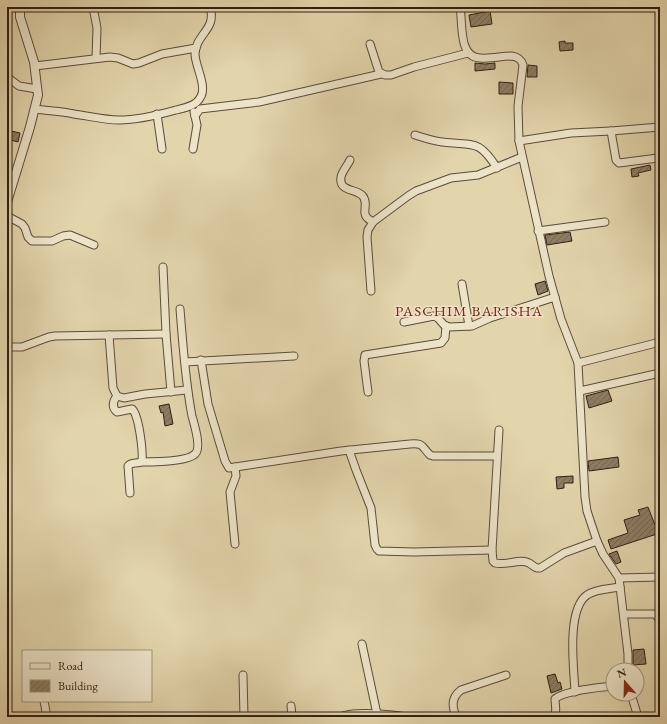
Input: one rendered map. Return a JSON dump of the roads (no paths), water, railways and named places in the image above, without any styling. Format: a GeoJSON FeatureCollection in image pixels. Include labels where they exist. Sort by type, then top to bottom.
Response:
{"type":"FeatureCollection","features":[{"type":"Feature","properties":{"kind":"street"},"geometry":{"type":"LineString","coordinates":[[7,202],[35,110],[37,89],[35,66],[20,17],[20,7]]}},
{"type":"Feature","properties":{"kind":"street"},"geometry":{"type":"LineString","coordinates":[[93,7],[97,28],[96,58]]}},
{"type":"Feature","properties":{"kind":"street"},"geometry":{"type":"LineString","coordinates":[[35,110],[120,120],[172,111],[196,103],[200,99],[202,93],[196,58],[196,48],[198,40],[212,22],[210,7]]}},
{"type":"Feature","properties":{"kind":"street"},"geometry":{"type":"LineString","coordinates":[[460,7],[465,47],[468,53]]}},
{"type":"Feature","properties":{"kind":"street"},"geometry":{"type":"LineString","coordinates":[[370,44],[378,72],[381,74]]}},
{"type":"Feature","properties":{"kind":"street"},"geometry":{"type":"LineString","coordinates":[[35,66],[110,57],[139,64],[162,54],[196,48]]}},
{"type":"Feature","properties":{"kind":"street"},"geometry":{"type":"LineString","coordinates":[[195,116],[200,109],[260,102],[381,74],[385,75],[398,73],[414,67],[468,53],[479,58],[512,56],[521,60],[523,65],[518,106],[519,141],[544,258],[561,319],[578,363],[587,511],[603,554],[619,578],[628,662]]}},
{"type":"Feature","properties":{"kind":"street"},"geometry":{"type":"LineString","coordinates":[[7,78],[19,86],[37,89]]}},
{"type":"Feature","properties":{"kind":"street"},"geometry":{"type":"LineString","coordinates":[[191,105],[197,125],[193,148]]}},
{"type":"Feature","properties":{"kind":"street"},"geometry":{"type":"LineString","coordinates":[[157,114],[162,149]]}},
{"type":"Feature","properties":{"kind":"street"},"geometry":{"type":"LineString","coordinates":[[519,141],[571,133],[660,127]]}},
{"type":"Feature","properties":{"kind":"street"},"geometry":{"type":"LineString","coordinates":[[611,130],[616,160],[619,163],[658,158]]}},
{"type":"Feature","properties":{"kind":"street"},"geometry":{"type":"LineString","coordinates":[[415,135],[443,142],[474,144],[486,152],[497,168]]}},
{"type":"Feature","properties":{"kind":"street"},"geometry":{"type":"LineString","coordinates":[[371,292],[367,244],[368,230],[373,222],[408,196],[428,186],[451,178],[478,175],[522,157]]}},
{"type":"Feature","properties":{"kind":"street"},"geometry":{"type":"LineString","coordinates":[[350,160],[341,177],[342,182],[347,189],[364,196],[365,216],[368,220],[373,222]]}},
{"type":"Feature","properties":{"kind":"street"},"geometry":{"type":"LineString","coordinates":[[7,216],[22,224],[28,237],[32,241],[52,241],[63,236],[70,235],[94,245]]}},
{"type":"Feature","properties":{"kind":"street"},"geometry":{"type":"LineString","coordinates":[[538,231],[605,222]]}},
{"type":"Feature","properties":{"kind":"street"},"geometry":{"type":"LineString","coordinates":[[163,267],[166,334],[171,392]]}},
{"type":"Feature","properties":{"kind":"street"},"geometry":{"type":"LineString","coordinates":[[462,284],[469,326]]}},
{"type":"Feature","properties":{"kind":"street"},"geometry":{"type":"LineString","coordinates":[[404,322],[434,316],[446,326],[452,328],[474,326],[490,318],[555,297]]}},
{"type":"Feature","properties":{"kind":"street"},"geometry":{"type":"LineString","coordinates":[[130,492],[128,466],[131,463],[175,460],[194,455],[197,450],[198,445],[188,390],[180,309]]}},
{"type":"Feature","properties":{"kind":"street"},"geometry":{"type":"LineString","coordinates":[[368,392],[364,356],[441,343],[445,338],[446,326]]}},
{"type":"Feature","properties":{"kind":"street"},"geometry":{"type":"LineString","coordinates":[[7,347],[22,347],[49,337],[166,334]]}},
{"type":"Feature","properties":{"kind":"street"},"geometry":{"type":"LineString","coordinates":[[109,335],[113,388],[117,396],[124,398],[137,395],[188,390]]}},
{"type":"Feature","properties":{"kind":"street"},"geometry":{"type":"LineString","coordinates":[[578,363],[660,342]]}},
{"type":"Feature","properties":{"kind":"street"},"geometry":{"type":"LineString","coordinates":[[185,362],[294,356]]}},
{"type":"Feature","properties":{"kind":"street"},"geometry":{"type":"LineString","coordinates":[[201,360],[208,404],[225,461],[229,468],[349,450],[418,444],[422,445],[427,452],[433,456],[496,456]]}},
{"type":"Feature","properties":{"kind":"street"},"geometry":{"type":"LineString","coordinates":[[580,391],[660,373]]}},
{"type":"Feature","properties":{"kind":"street"},"geometry":{"type":"LineString","coordinates":[[117,396],[113,401],[115,411],[117,412],[132,409],[137,416],[142,458],[141,462]]}},
{"type":"Feature","properties":{"kind":"street"},"geometry":{"type":"LineString","coordinates":[[499,430],[496,456],[492,550],[494,561],[498,564],[524,562],[530,563],[537,568],[544,566],[564,553],[597,541]]}},
{"type":"Feature","properties":{"kind":"street"},"geometry":{"type":"LineString","coordinates":[[349,450],[372,508],[375,545],[379,551],[407,552],[492,550]]}},
{"type":"Feature","properties":{"kind":"street"},"geometry":{"type":"LineString","coordinates":[[235,467],[236,476],[230,492],[235,544]]}},
{"type":"Feature","properties":{"kind":"street"},"geometry":{"type":"LineString","coordinates":[[619,578],[660,577]]}},
{"type":"Feature","properties":{"kind":"street"},"geometry":{"type":"LineString","coordinates":[[576,692],[573,644],[576,610],[580,602],[587,595],[600,590],[620,587]]}},
{"type":"Feature","properties":{"kind":"street"},"geometry":{"type":"LineString","coordinates":[[624,614],[656,614],[660,620],[660,632]]}},
{"type":"Feature","properties":{"kind":"street"},"geometry":{"type":"LineString","coordinates":[[362,644],[377,714]]}},
{"type":"Feature","properties":{"kind":"street"},"geometry":{"type":"LineString","coordinates":[[243,675],[244,717]]}},
{"type":"Feature","properties":{"kind":"street"},"geometry":{"type":"LineString","coordinates":[[456,717],[453,704],[455,695],[461,690],[506,675]]}},
{"type":"Feature","properties":{"kind":"street"},"geometry":{"type":"LineString","coordinates":[[552,717],[556,712],[556,698],[576,692],[605,687]]}},
{"type":"Feature","properties":{"kind":"street"},"geometry":{"type":"LineString","coordinates":[[44,702],[47,717]]}},
{"type":"Feature","properties":{"kind":"street"},"geometry":{"type":"LineString","coordinates":[[633,702],[638,717]]}},
{"type":"Feature","properties":{"kind":"street"},"geometry":{"type":"LineString","coordinates":[[291,706],[292,717]]}},
{"type":"Feature","properties":{"kind":"street"},"geometry":{"type":"LineString","coordinates":[[341,717],[343,715],[377,714],[406,717]]}},
{"type":"Feature","properties":{"kind":"district","name":"PASCHIM BARISHA"},"geometry":{"type":"Point","coordinates":[469,310]}}]}
